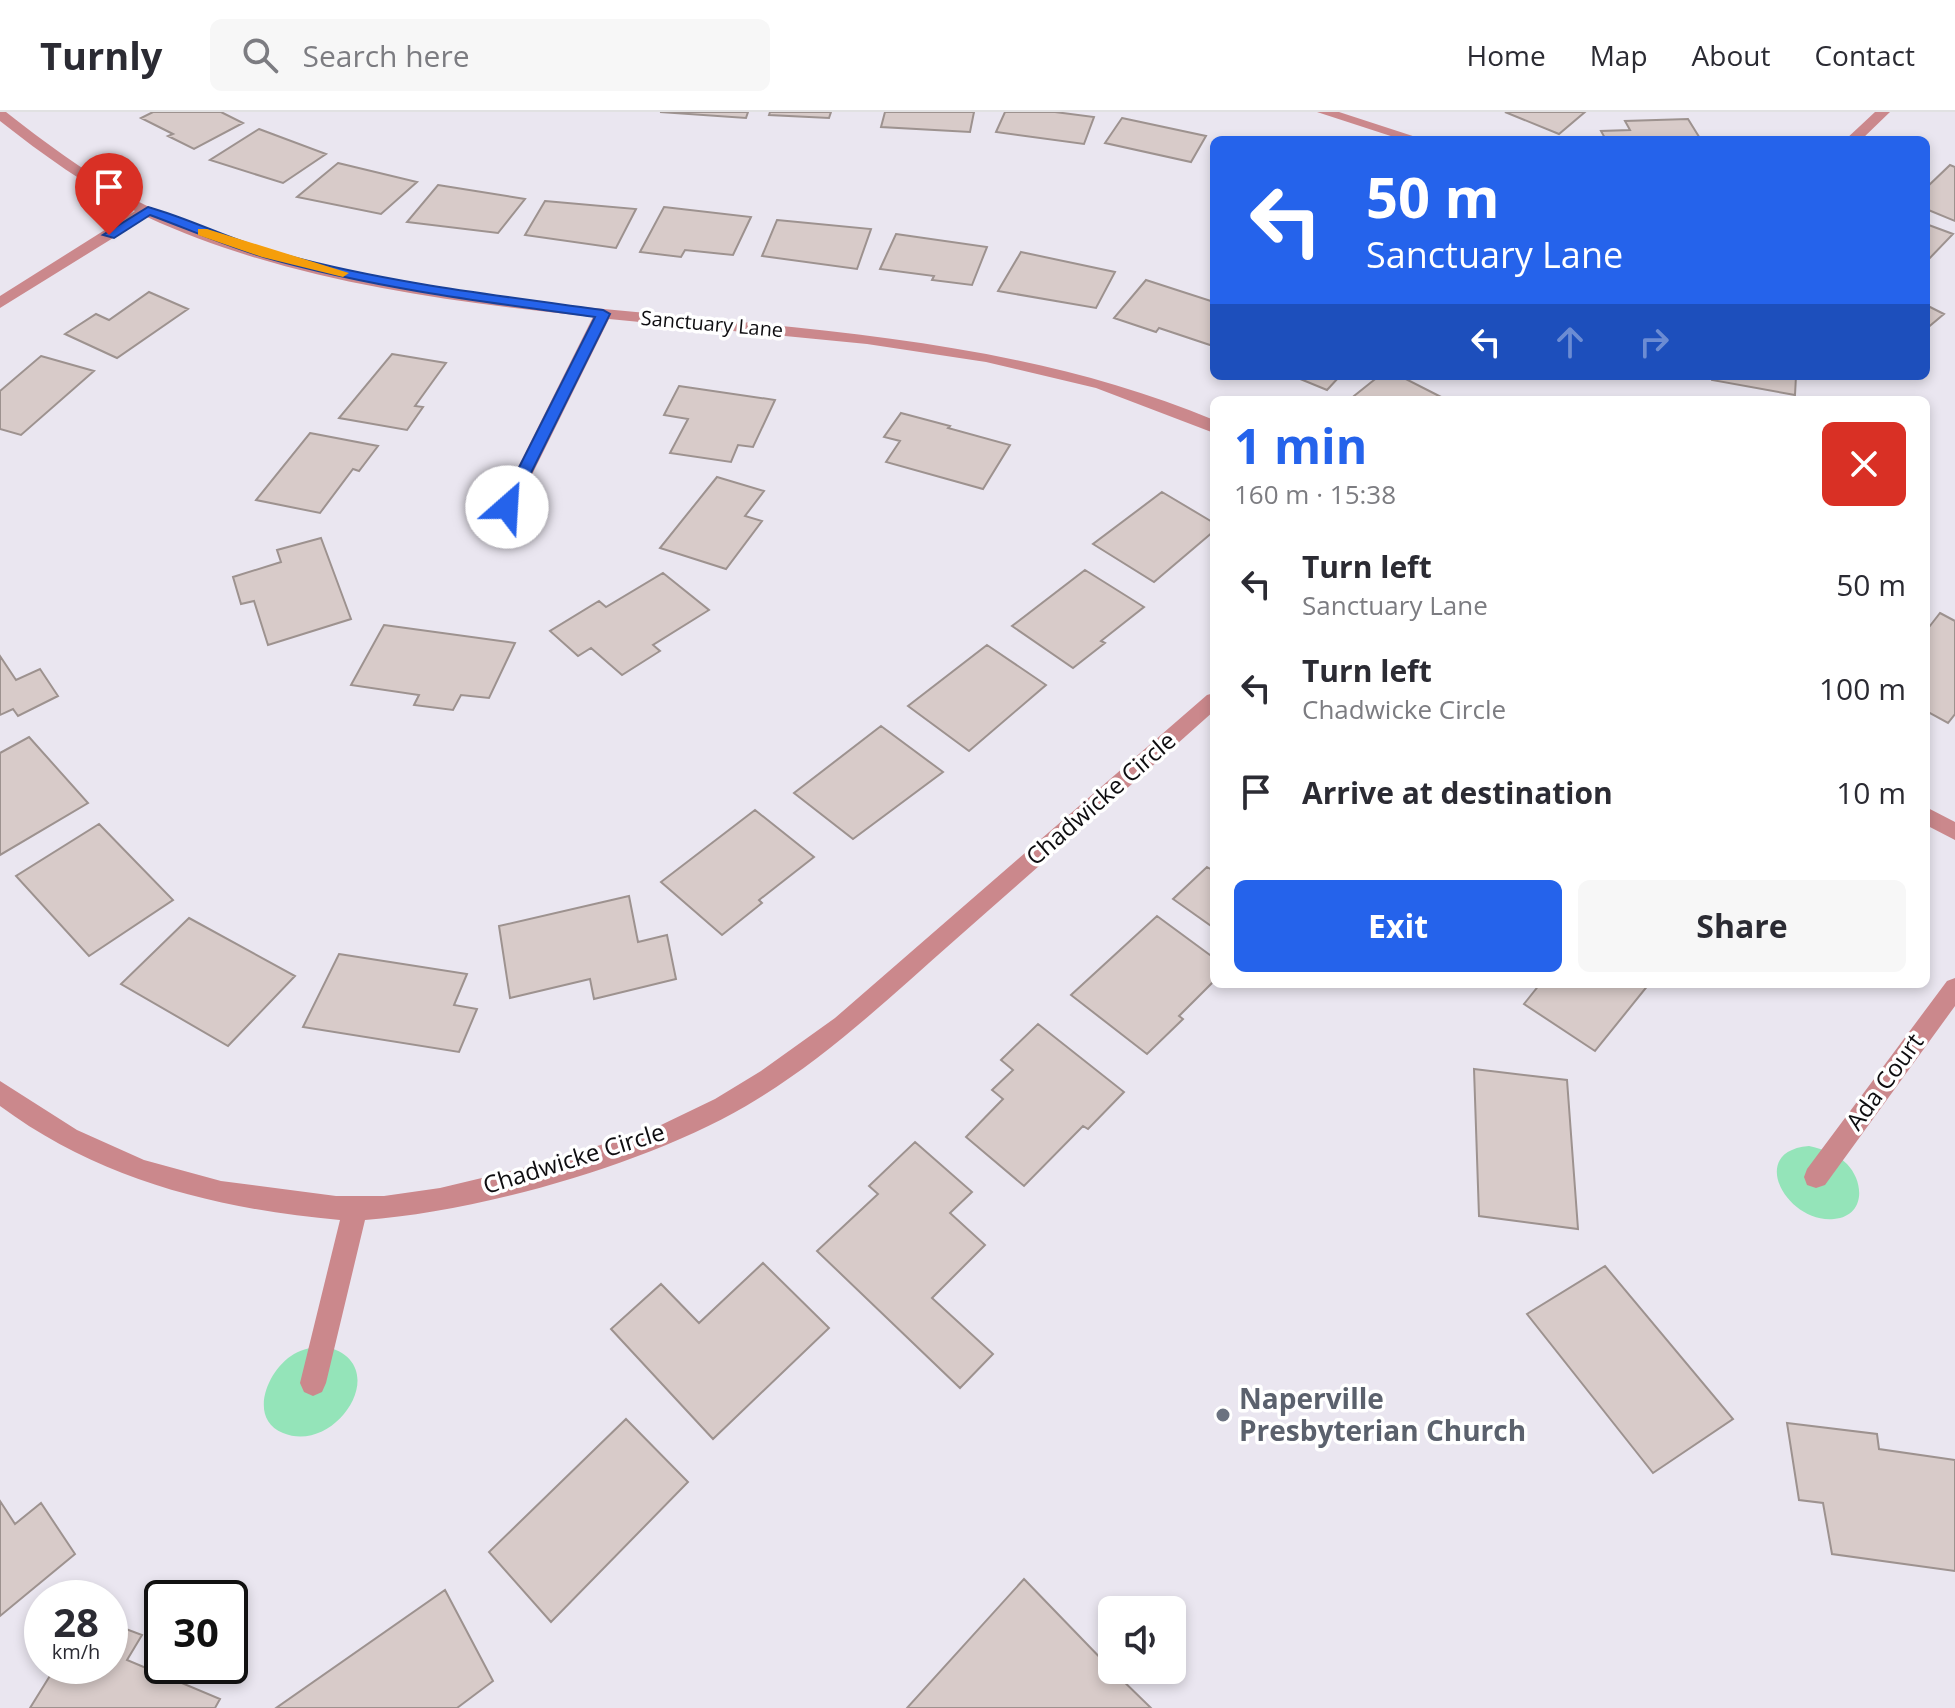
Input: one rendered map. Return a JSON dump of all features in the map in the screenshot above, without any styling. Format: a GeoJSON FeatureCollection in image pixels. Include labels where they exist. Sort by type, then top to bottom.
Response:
{"type":"FeatureCollection","features":[{"type":"Feature","properties":{"kind":"street"},"geometry":{"type":"LineString","coordinates":[[1324,112],[1405,136]]}},
{"type":"Feature","properties":{"kind":"street"},"geometry":{"type":"LineString","coordinates":[[1856,136],[1883,112]]}},
{"type":"Feature","properties":{"kind":"street","name":"Sanctuary Lane"},"geometry":{"type":"LineString","coordinates":[[0,114],[82,175],[148,210],[266,254],[423,290],[603,314],[949,349],[1026,364],[1108,386],[1210,425]]}},
{"type":"Feature","properties":{"kind":"street"},"geometry":{"type":"LineString","coordinates":[[0,303],[148,210]]}},
{"type":"Feature","properties":{"kind":"street"},"geometry":{"type":"LineString","coordinates":[[507,507],[603,314]]}},
{"type":"Feature","properties":{"kind":"street","name":"Chadwicke Circle"},"geometry":{"type":"LineString","coordinates":[[0,1092],[32,1119],[120,1164],[265,1201],[355,1209],[428,1199],[535,1176],[644,1143],[722,1108],[789,1066],[843,1025],[1210,704]]}},
{"type":"Feature","properties":{"kind":"street"},"geometry":{"type":"LineString","coordinates":[[1930,817],[1955,832]]}},
{"type":"Feature","properties":{"kind":"street","name":"Ada Court"},"geometry":{"type":"LineString","coordinates":[[1816,1177],[1955,988]]}},
{"type":"Feature","properties":{"kind":"street"},"geometry":{"type":"LineString","coordinates":[[313,1383],[355,1209]]}},
{"type":"Feature","properties":{"kind":"green space"},"geometry":{"type":"Polygon","coordinates":[[[505,492],[526,497],[534,507],[530,516],[515,529],[496,533],[486,531],[473,518],[478,504],[505,492]]]}},
{"type":"Feature","properties":{"kind":"green space"},"geometry":{"type":"Polygon","coordinates":[[[1809,1146],[1825,1150],[1847,1164],[1857,1180],[1859,1198],[1852,1212],[1844,1217],[1817,1218],[1801,1210],[1780,1186],[1777,1173],[1780,1160],[1790,1151],[1809,1146]]]}},
{"type":"Feature","properties":{"kind":"green space"},"geometry":{"type":"Polygon","coordinates":[[[323,1346],[345,1355],[356,1369],[357,1386],[351,1404],[339,1420],[322,1431],[303,1436],[283,1433],[272,1426],[266,1416],[265,1394],[270,1382],[276,1371],[294,1354],[323,1346]]]}},
{"type":"Feature","properties":{"kind":"building"},"geometry":{"type":"Polygon","coordinates":[[[153,112],[221,112],[243,123],[194,149],[141,118],[153,112]]]}},
{"type":"Feature","properties":{"kind":"building"},"geometry":{"type":"Polygon","coordinates":[[[660,112],[748,112],[746,118],[660,112]]]}},
{"type":"Feature","properties":{"kind":"building"},"geometry":{"type":"Polygon","coordinates":[[[770,112],[831,112],[829,118],[769,115],[770,112]]]}},
{"type":"Feature","properties":{"kind":"building"},"geometry":{"type":"Polygon","coordinates":[[[885,112],[974,112],[970,132],[881,127],[885,112]]]}},
{"type":"Feature","properties":{"kind":"building"},"geometry":{"type":"Polygon","coordinates":[[[1005,112],[1055,112],[1094,117],[1084,144],[996,132],[1005,112]]]}},
{"type":"Feature","properties":{"kind":"building"},"geometry":{"type":"Polygon","coordinates":[[[1505,112],[1585,112],[1559,134],[1505,112]]]}},
{"type":"Feature","properties":{"kind":"building"},"geometry":{"type":"Polygon","coordinates":[[[1122,118],[1206,136],[1191,162],[1105,143],[1122,118]]]}},
{"type":"Feature","properties":{"kind":"building"},"geometry":{"type":"Polygon","coordinates":[[[1688,119],[1699,136],[1604,136],[1601,131],[1630,130],[1625,121],[1688,119]]]}},
{"type":"Feature","properties":{"kind":"building"},"geometry":{"type":"Polygon","coordinates":[[[259,129],[326,154],[283,183],[210,160],[259,129]]]}},
{"type":"Feature","properties":{"kind":"building"},"geometry":{"type":"Polygon","coordinates":[[[338,163],[417,182],[381,214],[297,197],[338,163]]]}},
{"type":"Feature","properties":{"kind":"building"},"geometry":{"type":"Polygon","coordinates":[[[1950,165],[1955,167],[1955,221],[1930,211],[1930,184],[1950,165]]]}},
{"type":"Feature","properties":{"kind":"building"},"geometry":{"type":"Polygon","coordinates":[[[438,185],[525,199],[498,233],[407,222],[438,185]]]}},
{"type":"Feature","properties":{"kind":"building"},"geometry":{"type":"Polygon","coordinates":[[[545,201],[636,209],[616,248],[525,235],[545,201]]]}},
{"type":"Feature","properties":{"kind":"building"},"geometry":{"type":"Polygon","coordinates":[[[664,207],[751,217],[733,255],[685,250],[681,257],[640,252],[664,207]]]}},
{"type":"Feature","properties":{"kind":"building"},"geometry":{"type":"Polygon","coordinates":[[[777,220],[871,229],[857,269],[762,256],[777,220]]]}},
{"type":"Feature","properties":{"kind":"building"},"geometry":{"type":"Polygon","coordinates":[[[1930,225],[1953,234],[1930,258],[1930,225]]]}},
{"type":"Feature","properties":{"kind":"building"},"geometry":{"type":"Polygon","coordinates":[[[896,234],[987,247],[972,285],[932,280],[934,276],[880,269],[896,234]]]}},
{"type":"Feature","properties":{"kind":"building"},"geometry":{"type":"Polygon","coordinates":[[[1021,252],[1115,272],[1096,308],[998,291],[1021,252]]]}},
{"type":"Feature","properties":{"kind":"building"},"geometry":{"type":"Polygon","coordinates":[[[1146,280],[1210,301],[1210,345],[1159,328],[1156,332],[1114,318],[1146,280]]]}},
{"type":"Feature","properties":{"kind":"building"},"geometry":{"type":"Polygon","coordinates":[[[149,292],[188,309],[117,358],[65,334],[96,314],[109,320],[149,292]]]}},
{"type":"Feature","properties":{"kind":"building"},"geometry":{"type":"Polygon","coordinates":[[[1930,307],[1944,314],[1930,326],[1930,307]]]}},
{"type":"Feature","properties":{"kind":"building"},"geometry":{"type":"Polygon","coordinates":[[[392,354],[446,363],[415,406],[423,407],[407,430],[339,418],[392,354]]]}},
{"type":"Feature","properties":{"kind":"building"},"geometry":{"type":"Polygon","coordinates":[[[41,356],[94,371],[21,435],[0,429],[0,391],[41,356]]]}},
{"type":"Feature","properties":{"kind":"building"},"geometry":{"type":"Polygon","coordinates":[[[1303,380],[1336,380],[1327,390],[1303,380]]]}},
{"type":"Feature","properties":{"kind":"building"},"geometry":{"type":"Polygon","coordinates":[[[1374,380],[1408,380],[1439,396],[1354,396],[1374,380]]]}},
{"type":"Feature","properties":{"kind":"building"},"geometry":{"type":"Polygon","coordinates":[[[1712,380],[1796,380],[1795,395],[1712,380]]]}},
{"type":"Feature","properties":{"kind":"building"},"geometry":{"type":"Polygon","coordinates":[[[679,386],[775,400],[753,447],[738,445],[731,462],[670,453],[688,419],[664,415],[679,386]]]}},
{"type":"Feature","properties":{"kind":"building"},"geometry":{"type":"Polygon","coordinates":[[[901,413],[1010,445],[983,489],[886,462],[900,441],[884,437],[901,413]]]}},
{"type":"Feature","properties":{"kind":"building"},"geometry":{"type":"Polygon","coordinates":[[[310,433],[378,446],[359,471],[353,469],[320,513],[256,500],[310,433]]]}},
{"type":"Feature","properties":{"kind":"building"},"geometry":{"type":"Polygon","coordinates":[[[717,477],[764,491],[745,516],[762,521],[726,569],[660,548],[717,477]]]}},
{"type":"Feature","properties":{"kind":"building"},"geometry":{"type":"Polygon","coordinates":[[[1162,492],[1210,521],[1210,534],[1154,582],[1093,544],[1162,492]]]}},
{"type":"Feature","properties":{"kind":"building"},"geometry":{"type":"Polygon","coordinates":[[[321,538],[351,619],[268,645],[254,601],[241,604],[233,577],[281,562],[277,550],[321,538]]]}},
{"type":"Feature","properties":{"kind":"building"},"geometry":{"type":"Polygon","coordinates":[[[1085,570],[1144,607],[1073,668],[1012,626],[1085,570]]]}},
{"type":"Feature","properties":{"kind":"building"},"geometry":{"type":"Polygon","coordinates":[[[663,573],[709,610],[653,645],[660,651],[622,675],[591,648],[578,656],[550,631],[599,601],[606,607],[663,573]]]}},
{"type":"Feature","properties":{"kind":"building"},"geometry":{"type":"Polygon","coordinates":[[[1940,613],[1955,621],[1955,714],[1948,723],[1930,713],[1930,626],[1940,613]]]}},
{"type":"Feature","properties":{"kind":"building"},"geometry":{"type":"Polygon","coordinates":[[[384,625],[515,643],[489,698],[461,695],[453,710],[414,705],[419,695],[351,685],[384,625]]]}},
{"type":"Feature","properties":{"kind":"building"},"geometry":{"type":"Polygon","coordinates":[[[987,645],[1046,685],[969,751],[908,706],[987,645]]]}},
{"type":"Feature","properties":{"kind":"building"},"geometry":{"type":"Polygon","coordinates":[[[0,656],[16,680],[40,669],[58,696],[18,716],[13,709],[0,715],[0,656]]]}},
{"type":"Feature","properties":{"kind":"building"},"geometry":{"type":"Polygon","coordinates":[[[881,726],[943,772],[853,839],[794,793],[881,726]]]}},
{"type":"Feature","properties":{"kind":"building"},"geometry":{"type":"Polygon","coordinates":[[[29,737],[88,803],[0,855],[0,753],[29,737]]]}},
{"type":"Feature","properties":{"kind":"building"},"geometry":{"type":"Polygon","coordinates":[[[755,810],[814,857],[759,900],[762,903],[722,935],[661,882],[755,810]]]}},
{"type":"Feature","properties":{"kind":"building"},"geometry":{"type":"Polygon","coordinates":[[[99,824],[173,900],[89,956],[16,876],[99,824]]]}},
{"type":"Feature","properties":{"kind":"building"},"geometry":{"type":"Polygon","coordinates":[[[1207,867],[1210,869],[1210,925],[1173,899],[1207,867]]]}},
{"type":"Feature","properties":{"kind":"building"},"geometry":{"type":"Polygon","coordinates":[[[629,896],[638,942],[667,935],[676,979],[594,999],[590,979],[510,998],[499,926],[629,896]]]}},
{"type":"Feature","properties":{"kind":"building"},"geometry":{"type":"Polygon","coordinates":[[[1157,916],[1210,955],[1210,985],[1179,1016],[1183,1019],[1147,1054],[1071,995],[1157,916]]]}},
{"type":"Feature","properties":{"kind":"building"},"geometry":{"type":"Polygon","coordinates":[[[189,918],[295,976],[228,1046],[121,984],[189,918]]]}},
{"type":"Feature","properties":{"kind":"building"},"geometry":{"type":"Polygon","coordinates":[[[339,954],[467,974],[454,1005],[477,1009],[459,1052],[303,1027],[339,954]]]}},
{"type":"Feature","properties":{"kind":"building"},"geometry":{"type":"Polygon","coordinates":[[[1537,988],[1646,988],[1595,1051],[1524,1004],[1537,988]]]}},
{"type":"Feature","properties":{"kind":"building"},"geometry":{"type":"Polygon","coordinates":[[[1038,1024],[1124,1092],[1088,1129],[1083,1126],[1024,1186],[966,1137],[1003,1099],[992,1090],[1013,1070],[1001,1060],[1038,1024]]]}},
{"type":"Feature","properties":{"kind":"building"},"geometry":{"type":"Polygon","coordinates":[[[1474,1069],[1567,1080],[1578,1229],[1479,1216],[1474,1069]]]}},
{"type":"Feature","properties":{"kind":"building"},"geometry":{"type":"Polygon","coordinates":[[[915,1142],[972,1192],[950,1213],[985,1245],[932,1298],[993,1354],[960,1388],[817,1251],[878,1194],[869,1186],[915,1142]]]}},
{"type":"Feature","properties":{"kind":"building"},"geometry":{"type":"Polygon","coordinates":[[[763,1263],[829,1328],[713,1439],[611,1329],[661,1284],[699,1323],[763,1263]]]}},
{"type":"Feature","properties":{"kind":"building"},"geometry":{"type":"Polygon","coordinates":[[[1605,1266],[1733,1419],[1653,1473],[1527,1314],[1605,1266]]]}},
{"type":"Feature","properties":{"kind":"building"},"geometry":{"type":"Polygon","coordinates":[[[626,1419],[688,1482],[551,1622],[489,1552],[626,1419]]]}},
{"type":"Feature","properties":{"kind":"building"},"geometry":{"type":"Polygon","coordinates":[[[1787,1423],[1877,1434],[1879,1449],[1955,1460],[1955,1571],[1832,1554],[1823,1503],[1799,1500],[1787,1423]]]}},
{"type":"Feature","properties":{"kind":"building"},"geometry":{"type":"Polygon","coordinates":[[[0,1501],[15,1524],[41,1503],[75,1554],[44,1580],[24,1580],[24,1596],[0,1616],[0,1501]]]}},
{"type":"Feature","properties":{"kind":"building"},"geometry":{"type":"Polygon","coordinates":[[[1024,1579],[1098,1656],[1098,1684],[1126,1684],[1151,1708],[907,1708],[1024,1579]]]}},
{"type":"Feature","properties":{"kind":"building"},"geometry":{"type":"Polygon","coordinates":[[[445,1590],[493,1681],[457,1708],[276,1708],[445,1590]]]}},
{"type":"Feature","properties":{"kind":"building"},"geometry":{"type":"Polygon","coordinates":[[[128,1630],[142,1635],[128,1658],[128,1630]]]}},
{"type":"Feature","properties":{"kind":"building"},"geometry":{"type":"Polygon","coordinates":[[[128,1660],[144,1667],[144,1684],[184,1684],[220,1699],[215,1708],[30,1708],[45,1684],[128,1684],[128,1660]]]}},
{"type":"Feature","properties":{"kind":"slow traffic"},"geometry":{"type":"LineString","coordinates":[[203,232],[266,254],[343,273]]}},
{"type":"Feature","properties":{"kind":"place","name":"Naperville Presbyterian Church"},"geometry":{"type":"Point","coordinates":[1223,1415]}},
{"type":"Feature","properties":{"kind":"route"},"geometry":{"type":"LineString","coordinates":[[109,235],[148,210],[165,219],[266,254],[354,276],[423,290],[603,314],[507,507]]}}]}
